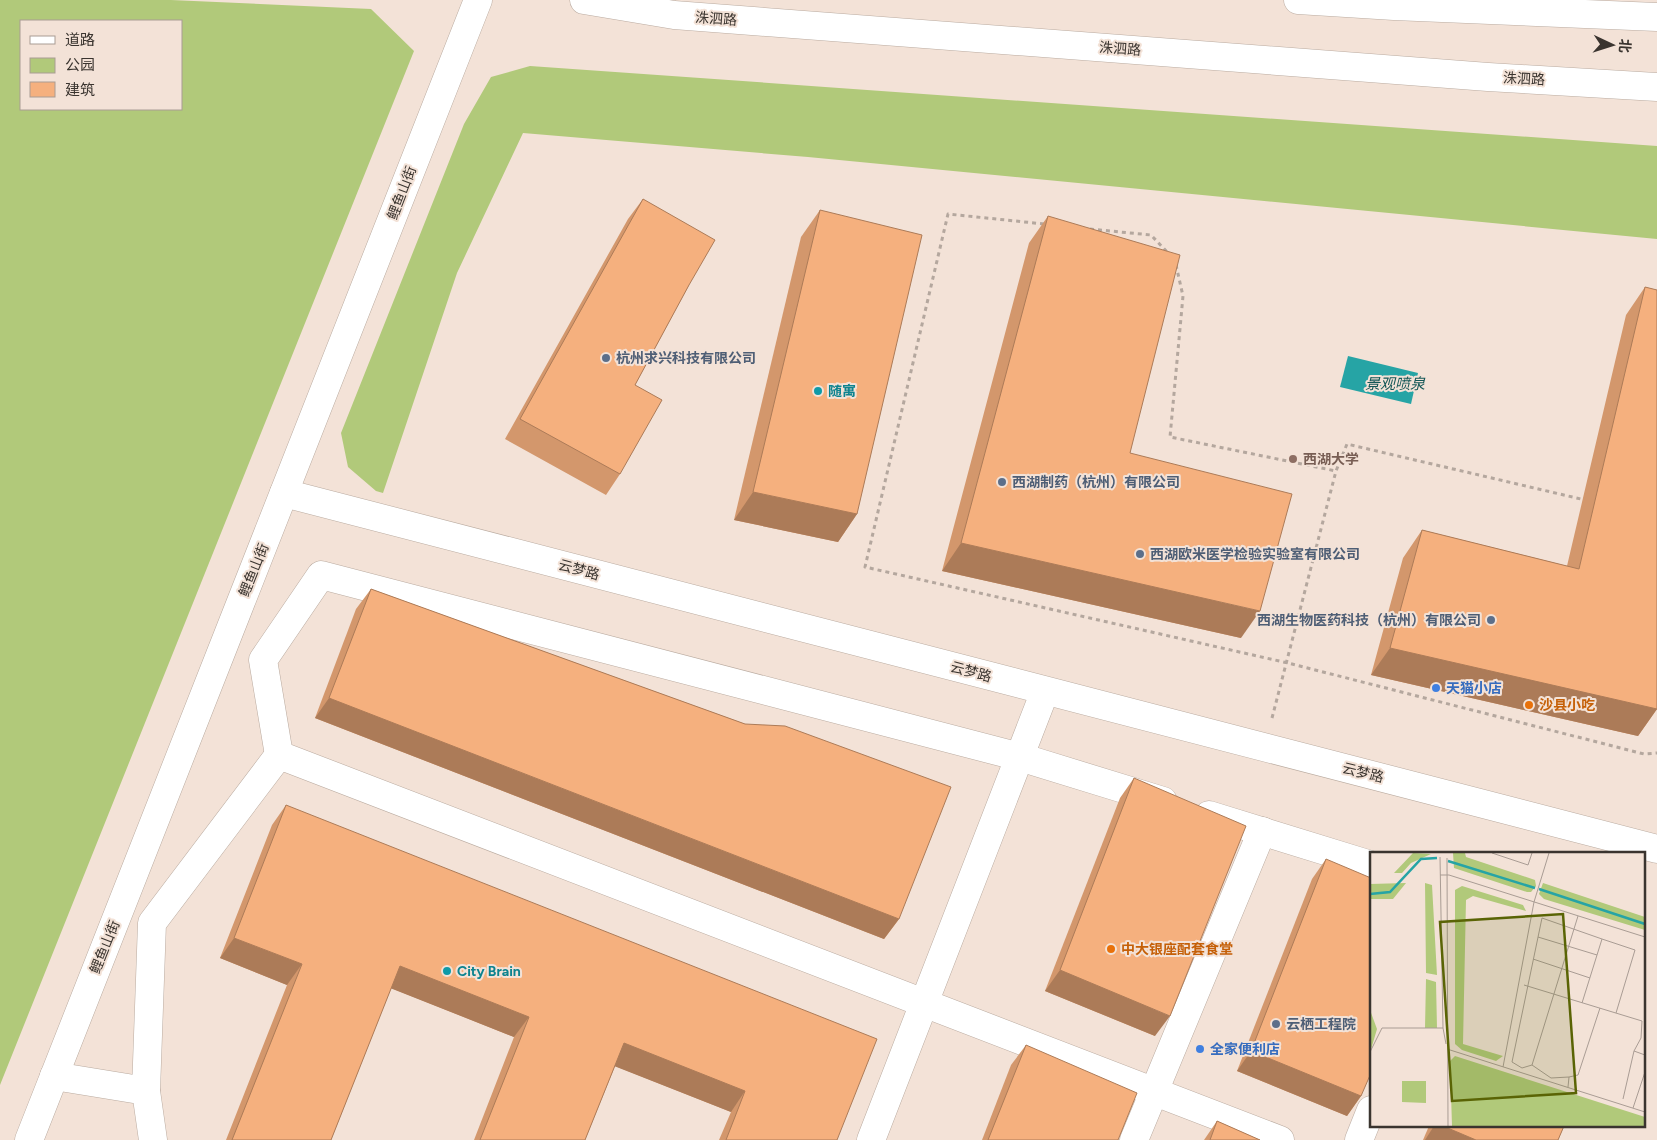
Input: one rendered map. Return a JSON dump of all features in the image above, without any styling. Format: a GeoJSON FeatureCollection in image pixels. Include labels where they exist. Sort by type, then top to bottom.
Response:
{"type":"FeatureCollection","features":[{"type":"Feature","properties":{"kind":"street","name":"鲤鱼山街"},"geometry":{"type":"LineString","coordinates":[[29,1140],[478,0]]}},
{"type":"Feature","properties":{"kind":"street","name":"洙泗路"},"geometry":{"type":"LineString","coordinates":[[584,0],[674,15],[1488,77],[1657,87]]}},
{"type":"Feature","properties":{"kind":"street"},"geometry":{"type":"LineString","coordinates":[[1298,0],[1657,17]]}},
{"type":"Feature","properties":{"kind":"street","name":"云梦路"},"geometry":{"type":"LineString","coordinates":[[284,493],[1264,748],[1657,848]]}},
{"type":"Feature","properties":{"kind":"street"},"geometry":{"type":"LineString","coordinates":[[153,1140],[146,1091],[152,923],[279,755],[263,660],[321,575],[1020,757],[1370,865]]}},
{"type":"Feature","properties":{"kind":"street"},"geometry":{"type":"LineString","coordinates":[[871,1140],[1045,691]]}},
{"type":"Feature","properties":{"kind":"street"},"geometry":{"type":"LineString","coordinates":[[279,755],[1280,1140]]}},
{"type":"Feature","properties":{"kind":"street"},"geometry":{"type":"LineString","coordinates":[[1134,1140],[1262,831]]}},
{"type":"Feature","properties":{"kind":"street"},"geometry":{"type":"LineString","coordinates":[[54,1076],[146,1091]]}},
{"type":"Feature","properties":{"kind":"street"},"geometry":{"type":"LineString","coordinates":[[1359,1140],[1370,1112]]}},
{"type":"Feature","properties":{"kind":"path"},"geometry":{"type":"LineString","coordinates":[[1045,224],[948,214],[865,567],[1288,663],[1644,754],[1657,754]]}},
{"type":"Feature","properties":{"kind":"path"},"geometry":{"type":"LineString","coordinates":[[1083,228],[1150,235],[1175,260],[1183,296],[1170,437],[1336,471]]}},
{"type":"Feature","properties":{"kind":"path"},"geometry":{"type":"LineString","coordinates":[[1264,748],[1288,663],[1336,471],[1347,444],[1589,501]]}},
{"type":"Feature","properties":{"kind":"green space"},"geometry":{"type":"Polygon","coordinates":[[[0,0],[171,0],[371,9],[414,51],[0,1085],[0,0]]]}},
{"type":"Feature","properties":{"kind":"green space"},"geometry":{"type":"Polygon","coordinates":[[[530,66],[1657,146],[1657,239],[808,157],[523,133],[457,273],[383,493],[376,491],[348,467],[341,433],[464,124],[491,77],[530,66]]]}},
{"type":"Feature","properties":{"kind":"water","name":"景观喷泉"},"geometry":{"type":"Polygon","coordinates":[[[1348,356],[1418,373],[1411,404],[1340,387],[1348,356]]]}},
{"type":"Feature","properties":{"kind":"building"},"geometry":{"type":"Polygon","coordinates":[[[643,199],[715,240],[635,385],[662,400],[620,474],[520,419],[643,199]]]}},
{"type":"Feature","properties":{"kind":"building","name":"随寓"},"geometry":{"type":"Polygon","coordinates":[[[820,210],[922,235],[857,514],[753,492],[820,210]]]}},
{"type":"Feature","properties":{"kind":"building"},"geometry":{"type":"Polygon","coordinates":[[[1048,216],[1180,255],[1130,453],[1292,494],[1260,611],[961,543],[1048,216]]]}},
{"type":"Feature","properties":{"kind":"building"},"geometry":{"type":"Polygon","coordinates":[[[1645,287],[1657,290],[1657,709],[1390,648],[1422,530],[1579,569],[1645,287]]]}},
{"type":"Feature","properties":{"kind":"building"},"geometry":{"type":"Polygon","coordinates":[[[371,589],[745,724],[785,726],[951,787],[899,919],[329,698],[371,589]]]}},
{"type":"Feature","properties":{"kind":"building"},"geometry":{"type":"Polygon","coordinates":[[[1134,778],[1246,826],[1170,1016],[1060,970],[1134,778]]]}},
{"type":"Feature","properties":{"kind":"building","name":"City Brain"},"geometry":{"type":"Polygon","coordinates":[[[286,805],[877,1039],[837,1140],[726,1140],[745,1091],[624,1043],[585,1140],[480,1140],[529,1017],[400,966],[331,1140],[232,1140],[302,964],[234,938],[286,805]]]}},
{"type":"Feature","properties":{"kind":"building"},"geometry":{"type":"Polygon","coordinates":[[[1326,859],[1370,878],[1370,1075],[1361,1096],[1251,1051],[1326,859]]]}},
{"type":"Feature","properties":{"kind":"building"},"geometry":{"type":"Polygon","coordinates":[[[1026,1045],[1137,1093],[1118,1140],[988,1140],[1026,1045]]]}},
{"type":"Feature","properties":{"kind":"building"},"geometry":{"type":"Polygon","coordinates":[[[1217,1121],[1260,1140],[1210,1140],[1217,1121]]]}},
{"type":"Feature","properties":{"kind":"building"},"geometry":{"type":"Polygon","coordinates":[[[1448,1128],[1563,1128],[1558,1140],[1476,1140],[1448,1128]]]}},
{"type":"Feature","properties":{"kind":"place","name":"杭州求兴科技有限公司"},"geometry":{"type":"Point","coordinates":[606,358]}},
{"type":"Feature","properties":{"kind":"place","name":"随寓"},"geometry":{"type":"Point","coordinates":[818,391]}},
{"type":"Feature","properties":{"kind":"place","name":"西湖大学"},"geometry":{"type":"Point","coordinates":[1293,459]}},
{"type":"Feature","properties":{"kind":"place","name":"西湖制药（杭州）有限公司"},"geometry":{"type":"Point","coordinates":[1002,482]}},
{"type":"Feature","properties":{"kind":"place","name":"西湖欧米医学检验实验室有限公司"},"geometry":{"type":"Point","coordinates":[1140,554]}},
{"type":"Feature","properties":{"kind":"place","name":"西湖生物医药科技（杭州）有限公司"},"geometry":{"type":"Point","coordinates":[1491,620]}},
{"type":"Feature","properties":{"kind":"place","name":"天猫小店"},"geometry":{"type":"Point","coordinates":[1436,688]}},
{"type":"Feature","properties":{"kind":"place","name":"沙县小吃"},"geometry":{"type":"Point","coordinates":[1529,705]}},
{"type":"Feature","properties":{"kind":"place","name":"中大银座配套食堂"},"geometry":{"type":"Point","coordinates":[1111,949]}},
{"type":"Feature","properties":{"kind":"place","name":"City Brain"},"geometry":{"type":"Point","coordinates":[447,971]}},
{"type":"Feature","properties":{"kind":"place","name":"云栖工程院"},"geometry":{"type":"Point","coordinates":[1276,1024]}},
{"type":"Feature","properties":{"kind":"place","name":"全家便利店"},"geometry":{"type":"Point","coordinates":[1200,1049]}}]}
